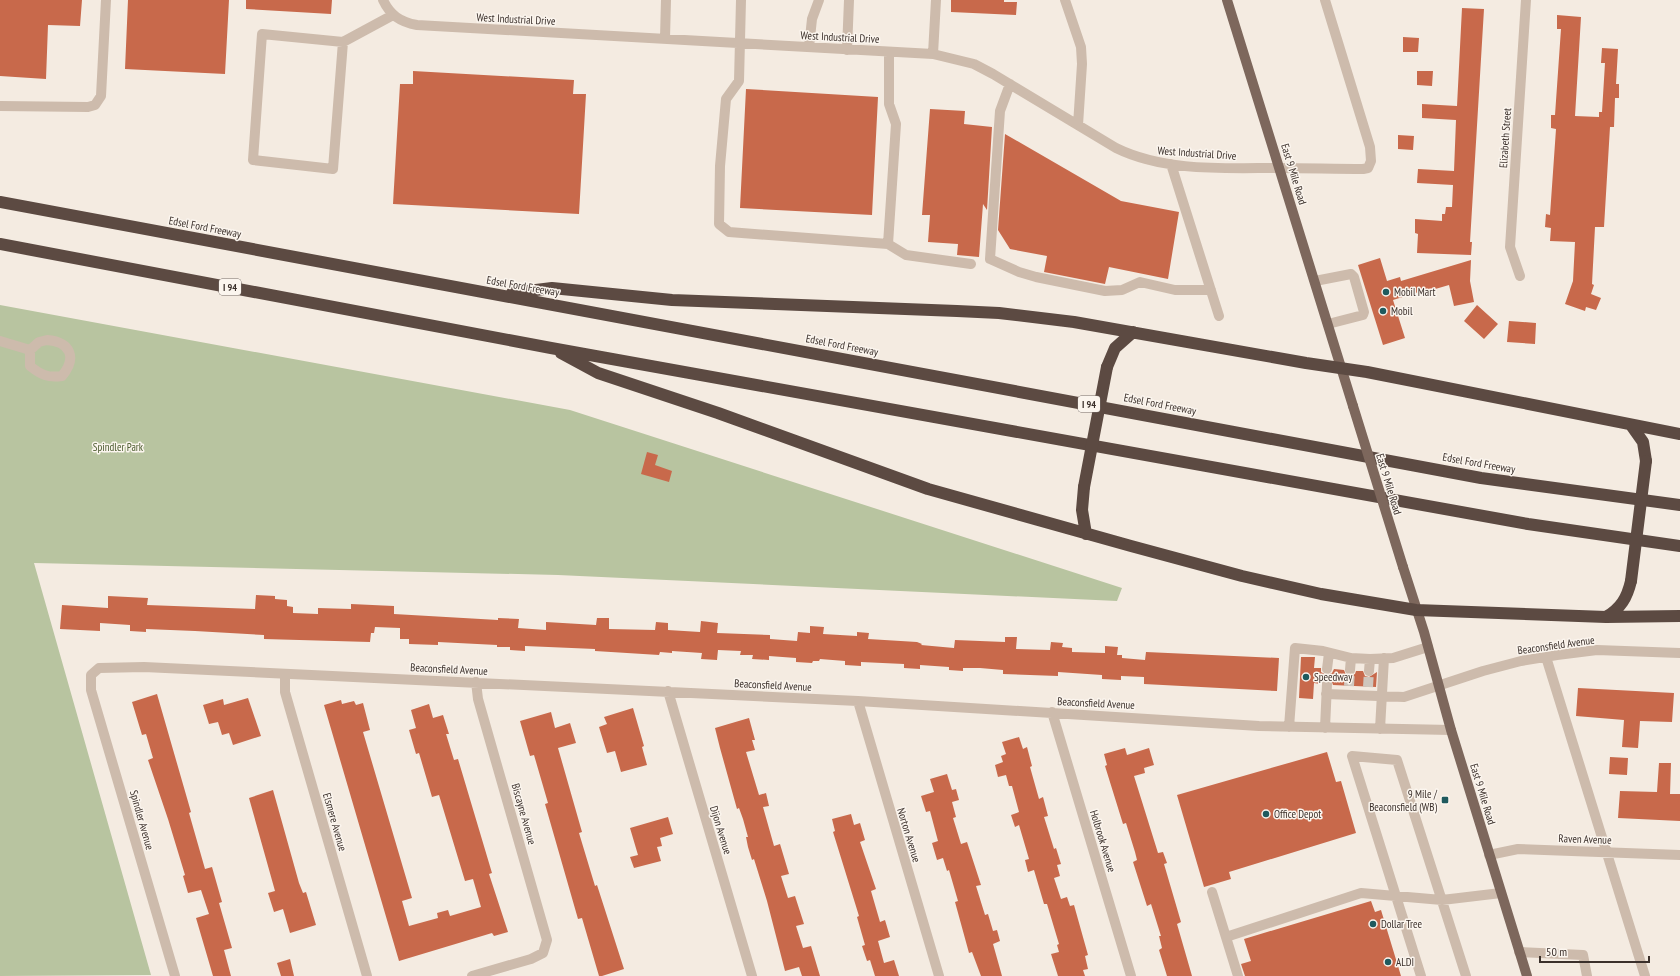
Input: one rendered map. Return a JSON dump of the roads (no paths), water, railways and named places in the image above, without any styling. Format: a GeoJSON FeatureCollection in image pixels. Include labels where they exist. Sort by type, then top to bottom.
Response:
{"type":"FeatureCollection","features":[{"type":"Feature","properties":{"kind":"highway","name":"Edsel Ford Freeway"},"geometry":{"type":"LineString","coordinates":[[0,202],[1481,478],[1650,502],[1680,504]]}},
{"type":"Feature","properties":{"kind":"highway","name":"I 94"},"geometry":{"type":"LineString","coordinates":[[0,244],[551,348],[1528,524],[1680,546]]}},
{"type":"Feature","properties":{"kind":"highway"},"geometry":{"type":"LineString","coordinates":[[498,294],[552,288],[672,300],[998,313],[1074,322],[1340,368],[1680,434]]}},
{"type":"Feature","properties":{"kind":"highway"},"geometry":{"type":"LineString","coordinates":[[1086,534],[1082,510],[1084,486],[1107,368],[1115,348],[1122,340],[1133,332]]}},
{"type":"Feature","properties":{"kind":"highway"},"geometry":{"type":"LineString","coordinates":[[551,348],[598,373],[718,413],[928,488],[1086,534],[1249,577],[1321,594],[1416,610],[1606,617],[1680,616]]}},
{"type":"Feature","properties":{"kind":"highway"},"geometry":{"type":"LineString","coordinates":[[1606,617],[1618,610],[1624,602],[1630,580],[1646,461],[1643,442],[1631,425]]}},
{"type":"Feature","properties":{"kind":"main road","name":"East 9 Mile Road"},"geometry":{"type":"LineString","coordinates":[[1227,0],[1315,281],[1340,368],[1428,647],[1451,730],[1527,976]]}},
{"type":"Feature","properties":{"kind":"street"},"geometry":{"type":"LineString","coordinates":[[0,106],[88,107],[96,105],[101,96],[106,0]]}},
{"type":"Feature","properties":{"kind":"street","name":"West Industrial Drive"},"geometry":{"type":"LineString","coordinates":[[382,0],[393,15],[407,24],[417,25],[932,54],[974,64],[1132,155],[1154,162],[1244,168],[1364,169],[1368,168],[1371,161],[1370,147],[1325,0]]}},
{"type":"Feature","properties":{"kind":"street"},"geometry":{"type":"LineString","coordinates":[[665,38],[666,0]]}},
{"type":"Feature","properties":{"kind":"street"},"geometry":{"type":"LineString","coordinates":[[741,0],[738,43],[739,81],[726,99],[720,166],[719,224],[729,232],[888,244],[906,255],[971,264]]}},
{"type":"Feature","properties":{"kind":"street"},"geometry":{"type":"LineString","coordinates":[[809,47],[812,19],[819,0]]}},
{"type":"Feature","properties":{"kind":"street"},"geometry":{"type":"LineString","coordinates":[[847,50],[850,0]]}},
{"type":"Feature","properties":{"kind":"street"},"geometry":{"type":"LineString","coordinates":[[932,54],[936,0]]}},
{"type":"Feature","properties":{"kind":"street"},"geometry":{"type":"LineString","coordinates":[[1065,0],[1081,47],[1082,64],[1078,125]]}},
{"type":"Feature","properties":{"kind":"street","name":"Elizabeth Street"},"geometry":{"type":"LineString","coordinates":[[1520,276],[1510,247],[1526,0]]}},
{"type":"Feature","properties":{"kind":"street"},"geometry":{"type":"LineString","coordinates":[[343,42],[333,169],[253,160],[262,34],[343,42],[393,15]]}},
{"type":"Feature","properties":{"kind":"street"},"geometry":{"type":"LineString","coordinates":[[888,244],[896,124],[889,104],[889,52]]}},
{"type":"Feature","properties":{"kind":"street"},"geometry":{"type":"LineString","coordinates":[[1010,84],[1000,111],[990,259],[1019,272],[1036,277],[1105,291],[1122,290],[1140,282],[1175,290],[1211,290]]}},
{"type":"Feature","properties":{"kind":"street"},"geometry":{"type":"LineString","coordinates":[[1171,164],[1219,316]]}},
{"type":"Feature","properties":{"kind":"street"},"geometry":{"type":"LineString","coordinates":[[1315,281],[1351,274],[1354,277],[1364,312],[1363,314],[1328,324]]}},
{"type":"Feature","properties":{"kind":"street"},"geometry":{"type":"LineString","coordinates":[[0,341],[30,350]]}},
{"type":"Feature","properties":{"kind":"street"},"geometry":{"type":"LineString","coordinates":[[1289,727],[1295,648],[1322,651],[1351,658],[1370,659],[1393,658],[1428,647]]}},
{"type":"Feature","properties":{"kind":"street","name":"Beaconsfield Avenue"},"geometry":{"type":"LineString","coordinates":[[1325,728],[1327,689],[1367,691],[1382,697],[1404,697],[1521,661],[1546,657],[1597,650],[1680,653]]}},
{"type":"Feature","properties":{"kind":"street"},"geometry":{"type":"LineString","coordinates":[[1327,669],[1329,653]]}},
{"type":"Feature","properties":{"kind":"street"},"geometry":{"type":"LineString","coordinates":[[1546,657],[1645,976]]}},
{"type":"Feature","properties":{"kind":"street"},"geometry":{"type":"LineString","coordinates":[[1350,670],[1351,658]]}},
{"type":"Feature","properties":{"kind":"street"},"geometry":{"type":"LineString","coordinates":[[1380,729],[1384,658]]}},
{"type":"Feature","properties":{"kind":"street"},"geometry":{"type":"LineString","coordinates":[[1369,671],[1370,659]]}},
{"type":"Feature","properties":{"kind":"street","name":"Beaconsfield Avenue"},"geometry":{"type":"LineString","coordinates":[[94,671],[107,666],[476,682],[858,701],[1289,727],[1451,730]]}},
{"type":"Feature","properties":{"kind":"street","name":"Spindler Avenue"},"geometry":{"type":"LineString","coordinates":[[94,671],[91,675],[91,690],[175,976]]}},
{"type":"Feature","properties":{"kind":"street","name":"Elsmere Avenue"},"geometry":{"type":"LineString","coordinates":[[285,674],[285,692],[367,976]]}},
{"type":"Feature","properties":{"kind":"street","name":"Biscayne Avenue"},"geometry":{"type":"LineString","coordinates":[[472,976],[532,959],[543,952],[547,940],[546,932],[478,699],[476,682]]}},
{"type":"Feature","properties":{"kind":"street","name":"Dijon Avenue"},"geometry":{"type":"LineString","coordinates":[[668,691],[752,976]]}},
{"type":"Feature","properties":{"kind":"street","name":"Norton Avenue"},"geometry":{"type":"LineString","coordinates":[[858,701],[939,976]]}},
{"type":"Feature","properties":{"kind":"street","name":"Holbrook Avenue"},"geometry":{"type":"LineString","coordinates":[[1052,712],[1131,976]]}},
{"type":"Feature","properties":{"kind":"street"},"geometry":{"type":"LineString","coordinates":[[1421,976],[1352,756],[1397,760],[1466,976]]}},
{"type":"Feature","properties":{"kind":"street","name":"Raven Avenue"},"geometry":{"type":"LineString","coordinates":[[1489,855],[1518,849],[1607,851],[1680,855]]}},
{"type":"Feature","properties":{"kind":"street"},"geometry":{"type":"LineString","coordinates":[[1212,892],[1238,976]]}},
{"type":"Feature","properties":{"kind":"street"},"geometry":{"type":"LineString","coordinates":[[1226,937],[1360,893],[1442,900],[1501,893]]}},
{"type":"Feature","properties":{"kind":"street"},"geometry":{"type":"LineString","coordinates":[[1519,952],[1583,955],[1587,976]]}},
{"type":"Feature","properties":{"kind":"tunnel"},"geometry":{"type":"LineString","coordinates":[[1327,669],[1327,684]]}},
{"type":"Feature","properties":{"kind":"tunnel"},"geometry":{"type":"LineString","coordinates":[[1349,686],[1350,670]]}},
{"type":"Feature","properties":{"kind":"tunnel"},"geometry":{"type":"LineString","coordinates":[[1368,687],[1369,671]]}},
{"type":"Feature","properties":{"kind":"place","name":"Mobil Mart"},"geometry":{"type":"Point","coordinates":[1386,292]}},
{"type":"Feature","properties":{"kind":"place","name":"Mobil"},"geometry":{"type":"Point","coordinates":[1383,311]}},
{"type":"Feature","properties":{"kind":"place","name":"Speedway"},"geometry":{"type":"Point","coordinates":[1306,677]}},
{"type":"Feature","properties":{"kind":"place","name":"9 Mile / Beaconsfield (WB)"},"geometry":{"type":"Point","coordinates":[1445,800]}},
{"type":"Feature","properties":{"kind":"place","name":"Office Depot"},"geometry":{"type":"Point","coordinates":[1266,814]}},
{"type":"Feature","properties":{"kind":"place","name":"Dollar Tree"},"geometry":{"type":"Point","coordinates":[1373,924]}},
{"type":"Feature","properties":{"kind":"place","name":"ALDI"},"geometry":{"type":"Point","coordinates":[1388,962]}},
{"type":"Feature","properties":{"kind":"park label","name":"Spindler Park"},"geometry":{"type":"Point","coordinates":[118,447]}}]}
